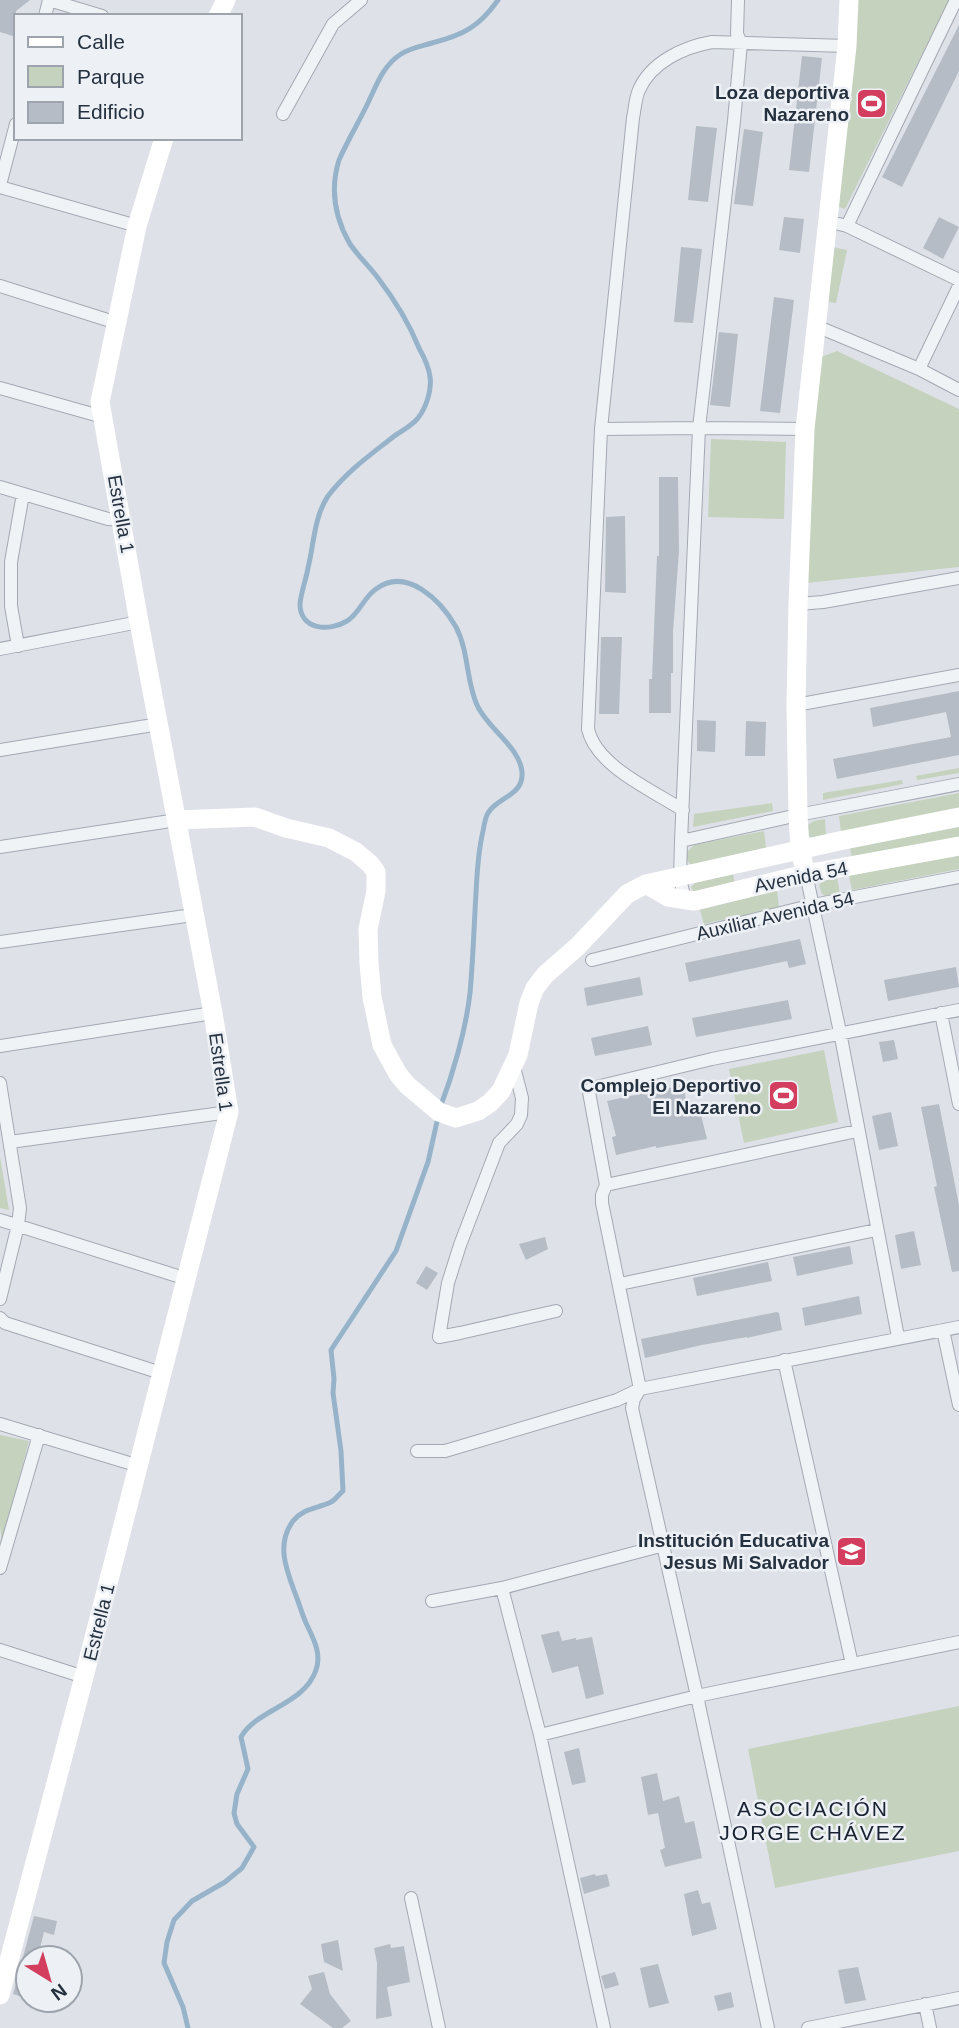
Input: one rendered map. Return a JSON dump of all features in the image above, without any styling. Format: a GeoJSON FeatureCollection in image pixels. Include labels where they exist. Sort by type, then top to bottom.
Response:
{"type":"FeatureCollection","features":[{"type":"Feature","properties":{"kind":"street"},"geometry":{"type":"LineString","coordinates":[[46,14],[49,0],[95,14]]}},
{"type":"Feature","properties":{"kind":"street"},"geometry":{"type":"LineString","coordinates":[[283,114],[332,24],[361,0]]}},
{"type":"Feature","properties":{"kind":"street"},"geometry":{"type":"LineString","coordinates":[[685,900],[680,878],[681,841],[699,428],[734,121],[741,43],[737,34],[738,0]]}},
{"type":"Feature","properties":{"kind":"street"},"geometry":{"type":"LineString","coordinates":[[849,0],[837,224],[816,326],[805,429],[796,705],[798,815],[800,850],[839,1032],[898,1337]]}},
{"type":"Feature","properties":{"kind":"street"},"geometry":{"type":"LineString","coordinates":[[837,224],[956,0]]}},
{"type":"Feature","properties":{"kind":"street"},"geometry":{"type":"LineString","coordinates":[[683,810],[609,764],[594,747],[588,729],[601,429],[633,118],[638,94],[643,81],[659,65],[684,49],[712,42],[847,46]]}},
{"type":"Feature","properties":{"kind":"street"},"geometry":{"type":"LineString","coordinates":[[14,130],[2,165],[0,186],[137,226]]}},
{"type":"Feature","properties":{"kind":"street","name":"Estrella 1"},"geometry":{"type":"LineString","coordinates":[[0,1995],[229,1112],[100,402],[137,226],[163,140]]}},
{"type":"Feature","properties":{"kind":"street"},"geometry":{"type":"LineString","coordinates":[[837,224],[959,280]]}},
{"type":"Feature","properties":{"kind":"street"},"geometry":{"type":"LineString","coordinates":[[0,286],[117,323]]}},
{"type":"Feature","properties":{"kind":"street"},"geometry":{"type":"LineString","coordinates":[[919,369],[959,286]]}},
{"type":"Feature","properties":{"kind":"street"},"geometry":{"type":"LineString","coordinates":[[816,326],[919,369],[959,390]]}},
{"type":"Feature","properties":{"kind":"street"},"geometry":{"type":"LineString","coordinates":[[0,388],[103,416]]}},
{"type":"Feature","properties":{"kind":"street"},"geometry":{"type":"LineString","coordinates":[[601,429],[805,429]]}},
{"type":"Feature","properties":{"kind":"street"},"geometry":{"type":"LineString","coordinates":[[0,487],[108,519],[122,520]]}},
{"type":"Feature","properties":{"kind":"street"},"geometry":{"type":"LineString","coordinates":[[18,646],[11,606],[11,562],[23,494]]}},
{"type":"Feature","properties":{"kind":"street"},"geometry":{"type":"LineString","coordinates":[[798,604],[959,578]]}},
{"type":"Feature","properties":{"kind":"street"},"geometry":{"type":"LineString","coordinates":[[0,649],[139,622]]}},
{"type":"Feature","properties":{"kind":"street"},"geometry":{"type":"LineString","coordinates":[[796,705],[959,675]]}},
{"type":"Feature","properties":{"kind":"street"},"geometry":{"type":"LineString","coordinates":[[0,750],[159,724]]}},
{"type":"Feature","properties":{"kind":"street"},"geometry":{"type":"LineString","coordinates":[[681,841],[798,815],[959,785]]}},
{"type":"Feature","properties":{"kind":"street"},"geometry":{"type":"LineString","coordinates":[[0,847],[177,820],[255,817],[286,828],[329,838],[356,852],[376,872],[376,891],[368,929],[369,963],[372,997],[382,1045],[407,1085],[439,1112],[456,1118],[478,1111],[501,1091],[519,1055],[528,1003],[545,975],[587,937],[626,894],[646,884]]}},
{"type":"Feature","properties":{"kind":"street","name":"Avenida 54"},"geometry":{"type":"LineString","coordinates":[[646,884],[959,817]]}},
{"type":"Feature","properties":{"kind":"street","name":"Avenida 54"},"geometry":{"type":"LineString","coordinates":[[646,884],[668,897],[694,901],[806,874],[959,846]]}},
{"type":"Feature","properties":{"kind":"street","name":"Auxiliar Avenida 54"},"geometry":{"type":"LineString","coordinates":[[592,960],[813,905],[959,877]]}},
{"type":"Feature","properties":{"kind":"street"},"geometry":{"type":"LineString","coordinates":[[0,942],[194,915]]}},
{"type":"Feature","properties":{"kind":"street"},"geometry":{"type":"LineString","coordinates":[[768,2028],[632,1408],[640,1389],[602,1203],[606,1185],[590,1097],[592,1088],[712,1059],[959,1010]]}},
{"type":"Feature","properties":{"kind":"street"},"geometry":{"type":"LineString","coordinates":[[0,1046],[213,1013]]}},
{"type":"Feature","properties":{"kind":"street"},"geometry":{"type":"LineString","coordinates":[[941,1013],[959,1104]]}},
{"type":"Feature","properties":{"kind":"street"},"geometry":{"type":"LineString","coordinates":[[514,1067],[522,1098],[521,1115],[517,1124],[499,1143],[464,1232],[448,1283],[439,1336],[556,1311]]}},
{"type":"Feature","properties":{"kind":"street"},"geometry":{"type":"LineString","coordinates":[[0,1083],[20,1208],[0,1299]]}},
{"type":"Feature","properties":{"kind":"street"},"geometry":{"type":"LineString","coordinates":[[10,1142],[229,1112]]}},
{"type":"Feature","properties":{"kind":"street"},"geometry":{"type":"LineString","coordinates":[[606,1185],[857,1131]]}},
{"type":"Feature","properties":{"kind":"street"},"geometry":{"type":"LineString","coordinates":[[0,1220],[187,1279]]}},
{"type":"Feature","properties":{"kind":"street"},"geometry":{"type":"LineString","coordinates":[[620,1284],[876,1230]]}},
{"type":"Feature","properties":{"kind":"street"},"geometry":{"type":"LineString","coordinates":[[0,1318],[5,1323],[162,1373]]}},
{"type":"Feature","properties":{"kind":"street"},"geometry":{"type":"LineString","coordinates":[[417,1451],[444,1451],[617,1400],[640,1389],[959,1327]]}},
{"type":"Feature","properties":{"kind":"street"},"geometry":{"type":"LineString","coordinates":[[943,1330],[959,1405]]}},
{"type":"Feature","properties":{"kind":"street"},"geometry":{"type":"LineString","coordinates":[[784,1360],[852,1664]]}},
{"type":"Feature","properties":{"kind":"street"},"geometry":{"type":"LineString","coordinates":[[0,1424],[139,1466]]}},
{"type":"Feature","properties":{"kind":"street"},"geometry":{"type":"LineString","coordinates":[[0,1568],[39,1435]]}},
{"type":"Feature","properties":{"kind":"street"},"geometry":{"type":"LineString","coordinates":[[432,1601],[502,1588],[664,1545]]}},
{"type":"Feature","properties":{"kind":"street"},"geometry":{"type":"LineString","coordinates":[[502,1588],[540,1735],[604,2028]]}},
{"type":"Feature","properties":{"kind":"street"},"geometry":{"type":"LineString","coordinates":[[540,1735],[697,1696],[959,1642]]}},
{"type":"Feature","properties":{"kind":"street"},"geometry":{"type":"LineString","coordinates":[[0,1650],[84,1677]]}},
{"type":"Feature","properties":{"kind":"street"},"geometry":{"type":"LineString","coordinates":[[411,1898],[439,2028]]}},
{"type":"Feature","properties":{"kind":"street"},"geometry":{"type":"LineString","coordinates":[[808,2028],[959,1998]]}},
{"type":"Feature","properties":{"kind":"street"},"geometry":{"type":"LineString","coordinates":[[925,2004],[930,2028]]}},
{"type":"Feature","properties":{"kind":"green space","name":"Loza deportiva Nazareno"},"geometry":{"type":"Polygon","coordinates":[[[855,0],[949,0],[845,209],[839,207],[855,0]]]}},
{"type":"Feature","properties":{"kind":"green space"},"geometry":{"type":"Polygon","coordinates":[[[833,247],[847,250],[836,303],[828,302],[833,247]]]}},
{"type":"Feature","properties":{"kind":"green space"},"geometry":{"type":"Polygon","coordinates":[[[837,351],[959,409],[959,567],[806,583],[813,428],[821,357],[837,351]]]}},
{"type":"Feature","properties":{"kind":"green space"},"geometry":{"type":"Polygon","coordinates":[[[711,439],[786,442],[784,519],[708,517],[711,439]]]}},
{"type":"Feature","properties":{"kind":"green space"},"geometry":{"type":"Polygon","coordinates":[[[959,768],[959,773],[917,780],[916,776],[959,768]]]}},
{"type":"Feature","properties":{"kind":"green space"},"geometry":{"type":"Polygon","coordinates":[[[902,780],[903,784],[823,800],[823,793],[902,780]]]}},
{"type":"Feature","properties":{"kind":"green space"},"geometry":{"type":"Polygon","coordinates":[[[959,793],[959,810],[841,832],[839,816],[959,793]]]}},
{"type":"Feature","properties":{"kind":"green space"},"geometry":{"type":"Polygon","coordinates":[[[772,803],[773,811],[693,827],[694,814],[772,803]]]}},
{"type":"Feature","properties":{"kind":"green space"},"geometry":{"type":"Polygon","coordinates":[[[825,819],[826,836],[809,836],[808,825],[825,819]]]}},
{"type":"Feature","properties":{"kind":"green space"},"geometry":{"type":"Polygon","coordinates":[[[959,827],[959,837],[852,858],[850,848],[959,827]]]}},
{"type":"Feature","properties":{"kind":"green space"},"geometry":{"type":"Polygon","coordinates":[[[764,831],[766,848],[691,865],[686,859],[687,852],[694,845],[764,831]]]}},
{"type":"Feature","properties":{"kind":"green space"},"geometry":{"type":"Polygon","coordinates":[[[959,854],[959,869],[852,890],[849,876],[959,854]]]}},
{"type":"Feature","properties":{"kind":"green space"},"geometry":{"type":"Polygon","coordinates":[[[733,874],[735,884],[694,892],[691,887],[695,883],[733,874]]]}},
{"type":"Feature","properties":{"kind":"green space"},"geometry":{"type":"Polygon","coordinates":[[[837,878],[840,893],[825,896],[822,894],[819,886],[827,880],[837,878]]]}},
{"type":"Feature","properties":{"kind":"green space"},"geometry":{"type":"Polygon","coordinates":[[[777,890],[779,907],[704,924],[700,910],[777,890]]]}},
{"type":"Feature","properties":{"kind":"green space"},"geometry":{"type":"Polygon","coordinates":[[[824,1050],[838,1122],[744,1143],[729,1069],[824,1050]]]}},
{"type":"Feature","properties":{"kind":"green space"},"geometry":{"type":"Polygon","coordinates":[[[0,1157],[9,1210],[0,1208],[0,1157]]]}},
{"type":"Feature","properties":{"kind":"green space"},"geometry":{"type":"Polygon","coordinates":[[[0,1435],[29,1441],[2,1543],[0,1526],[0,1435]]]}},
{"type":"Feature","properties":{"kind":"green space"},"geometry":{"type":"Polygon","coordinates":[[[959,1706],[959,1851],[775,1888],[748,1749],[959,1706]]]}},
{"type":"Feature","properties":{"kind":"building"},"geometry":{"type":"Polygon","coordinates":[[[0,0],[30,0],[14,14],[14,36],[0,32],[0,0]]]}},
{"type":"Feature","properties":{"kind":"building"},"geometry":{"type":"Polygon","coordinates":[[[959,25],[959,71],[902,187],[882,177],[959,25]]]}},
{"type":"Feature","properties":{"kind":"building"},"geometry":{"type":"Polygon","coordinates":[[[802,56],[822,58],[809,172],[789,170],[802,56]]]}},
{"type":"Feature","properties":{"kind":"building"},"geometry":{"type":"Polygon","coordinates":[[[696,126],[717,128],[708,202],[688,200],[696,126]]]}},
{"type":"Feature","properties":{"kind":"building"},"geometry":{"type":"Polygon","coordinates":[[[744,129],[763,132],[753,206],[734,204],[744,129]]]}},
{"type":"Feature","properties":{"kind":"building"},"geometry":{"type":"Polygon","coordinates":[[[784,217],[804,219],[800,253],[779,250],[784,217]]]}},
{"type":"Feature","properties":{"kind":"building"},"geometry":{"type":"Polygon","coordinates":[[[939,217],[959,227],[943,259],[923,248],[939,217]]]}},
{"type":"Feature","properties":{"kind":"building"},"geometry":{"type":"Polygon","coordinates":[[[681,247],[702,249],[693,323],[674,322],[681,247]]]}},
{"type":"Feature","properties":{"kind":"building"},"geometry":{"type":"Polygon","coordinates":[[[774,297],[794,300],[780,413],[760,411],[774,297]]]}},
{"type":"Feature","properties":{"kind":"building"},"geometry":{"type":"Polygon","coordinates":[[[719,332],[738,334],[730,407],[710,405],[719,332]]]}},
{"type":"Feature","properties":{"kind":"building"},"geometry":{"type":"Polygon","coordinates":[[[659,477],[678,477],[679,551],[671,713],[649,713],[649,679],[652,679],[659,556],[659,477]]]}},
{"type":"Feature","properties":{"kind":"building"},"geometry":{"type":"Polygon","coordinates":[[[625,516],[626,593],[605,592],[606,517],[625,516]]]}},
{"type":"Feature","properties":{"kind":"building"},"geometry":{"type":"Polygon","coordinates":[[[601,637],[622,637],[619,714],[599,714],[601,637]]]}},
{"type":"Feature","properties":{"kind":"building"},"geometry":{"type":"Polygon","coordinates":[[[959,691],[959,755],[837,779],[833,759],[951,737],[946,712],[873,727],[870,708],[959,691]]]}},
{"type":"Feature","properties":{"kind":"building"},"geometry":{"type":"Polygon","coordinates":[[[697,720],[716,721],[715,752],[697,751],[697,720]]]}},
{"type":"Feature","properties":{"kind":"building"},"geometry":{"type":"Polygon","coordinates":[[[746,721],[766,722],[765,756],[745,756],[746,721]]]}},
{"type":"Feature","properties":{"kind":"building"},"geometry":{"type":"Polygon","coordinates":[[[800,939],[806,964],[789,968],[787,961],[689,982],[685,963],[800,939]]]}},
{"type":"Feature","properties":{"kind":"building"},"geometry":{"type":"Polygon","coordinates":[[[956,967],[959,987],[888,1001],[884,980],[956,967]]]}},
{"type":"Feature","properties":{"kind":"building"},"geometry":{"type":"Polygon","coordinates":[[[640,977],[643,995],[587,1006],[584,988],[640,977]]]}},
{"type":"Feature","properties":{"kind":"building"},"geometry":{"type":"Polygon","coordinates":[[[788,1000],[792,1019],[696,1037],[692,1018],[788,1000]]]}},
{"type":"Feature","properties":{"kind":"building"},"geometry":{"type":"Polygon","coordinates":[[[648,1026],[652,1045],[595,1056],[591,1038],[648,1026]]]}},
{"type":"Feature","properties":{"kind":"building"},"geometry":{"type":"Polygon","coordinates":[[[894,1040],[898,1059],[883,1062],[879,1042],[894,1040]]]}},
{"type":"Feature","properties":{"kind":"building"},"geometry":{"type":"Polygon","coordinates":[[[683,1085],[688,1110],[699,1107],[707,1139],[616,1155],[612,1137],[616,1136],[607,1101],[683,1085]]]}},
{"type":"Feature","properties":{"kind":"building"},"geometry":{"type":"Polygon","coordinates":[[[939,1104],[959,1205],[959,1271],[952,1272],[921,1107],[939,1104]]]}},
{"type":"Feature","properties":{"kind":"building"},"geometry":{"type":"Polygon","coordinates":[[[891,1112],[898,1146],[879,1150],[872,1116],[891,1112]]]}},
{"type":"Feature","properties":{"kind":"building"},"geometry":{"type":"Polygon","coordinates":[[[914,1231],[921,1265],[901,1269],[895,1235],[914,1231]]]}},
{"type":"Feature","properties":{"kind":"building"},"geometry":{"type":"Polygon","coordinates":[[[545,1237],[548,1249],[526,1260],[519,1244],[545,1237]]]}},
{"type":"Feature","properties":{"kind":"building"},"geometry":{"type":"Polygon","coordinates":[[[850,1246],[853,1264],[797,1276],[793,1257],[850,1246]]]}},
{"type":"Feature","properties":{"kind":"building"},"geometry":{"type":"Polygon","coordinates":[[[768,1262],[772,1281],[697,1296],[693,1278],[768,1262]]]}},
{"type":"Feature","properties":{"kind":"building"},"geometry":{"type":"Polygon","coordinates":[[[426,1266],[438,1273],[427,1290],[416,1283],[426,1266]]]}},
{"type":"Feature","properties":{"kind":"building"},"geometry":{"type":"Polygon","coordinates":[[[859,1296],[862,1314],[805,1326],[802,1308],[859,1296]]]}},
{"type":"Feature","properties":{"kind":"building"},"geometry":{"type":"Polygon","coordinates":[[[777,1312],[782,1330],[645,1358],[641,1339],[777,1312]]]}},
{"type":"Feature","properties":{"kind":"building"},"geometry":{"type":"Polygon","coordinates":[[[559,1631],[562,1641],[592,1637],[604,1694],[586,1699],[578,1666],[552,1673],[541,1635],[559,1631]]]}},
{"type":"Feature","properties":{"kind":"building"},"geometry":{"type":"Polygon","coordinates":[[[579,1748],[586,1782],[572,1785],[564,1752],[579,1748]]]}},
{"type":"Feature","properties":{"kind":"building"},"geometry":{"type":"Polygon","coordinates":[[[657,1773],[663,1801],[679,1796],[685,1823],[694,1821],[702,1858],[665,1867],[660,1850],[665,1848],[658,1813],[648,1815],[641,1777],[657,1773]]]}},
{"type":"Feature","properties":{"kind":"building"},"geometry":{"type":"Polygon","coordinates":[[[607,1874],[610,1886],[584,1894],[580,1878],[607,1874]]]}},
{"type":"Feature","properties":{"kind":"building"},"geometry":{"type":"Polygon","coordinates":[[[698,1890],[702,1904],[710,1902],[717,1929],[692,1936],[684,1894],[698,1890]]]}},
{"type":"Feature","properties":{"kind":"building"},"geometry":{"type":"Polygon","coordinates":[[[34,1916],[57,1921],[54,1935],[44,1932],[41,1944],[26,1944],[34,1916]]]}},
{"type":"Feature","properties":{"kind":"building"},"geometry":{"type":"Polygon","coordinates":[[[338,1940],[343,1971],[324,1962],[321,1944],[338,1940]]]}},
{"type":"Feature","properties":{"kind":"building"},"geometry":{"type":"Polygon","coordinates":[[[390,1944],[391,1948],[404,1946],[410,1982],[387,1987],[392,2016],[376,2019],[377,1963],[374,1948],[390,1944]]]}},
{"type":"Feature","properties":{"kind":"building"},"geometry":{"type":"Polygon","coordinates":[[[658,1964],[669,2003],[649,2008],[640,1968],[658,1964]]]}},
{"type":"Feature","properties":{"kind":"building"},"geometry":{"type":"Polygon","coordinates":[[[858,1967],[866,2000],[845,2004],[838,1970],[858,1967]]]}},
{"type":"Feature","properties":{"kind":"building"},"geometry":{"type":"Polygon","coordinates":[[[324,1972],[330,1994],[351,2021],[342,2028],[333,2028],[300,2004],[312,1989],[308,1976],[324,1972]]]}},
{"type":"Feature","properties":{"kind":"building"},"geometry":{"type":"Polygon","coordinates":[[[615,1972],[619,1985],[605,1989],[601,1976],[615,1972]]]}},
{"type":"Feature","properties":{"kind":"building"},"geometry":{"type":"Polygon","coordinates":[[[731,1992],[734,2007],[718,2011],[714,1996],[731,1992]]]}},
{"type":"Feature","properties":{"kind":"waterway"},"geometry":{"type":"LineString","coordinates":[[440,1108],[450,1081],[468,1007],[478,862],[485,822],[492,808],[519,786],[522,772],[520,763],[516,754],[477,705],[456,627],[432,597],[411,584],[388,583],[372,592],[351,618],[332,627],[310,624],[301,613],[300,604],[323,504],[359,464],[416,421],[426,404],[430,387],[427,366],[406,320],[384,286],[350,244],[341,224],[335,192],[339,160],[380,78],[394,59],[408,50],[453,37],[470,29],[498,0]]}},
{"type":"Feature","properties":{"kind":"waterway"},"geometry":{"type":"LineString","coordinates":[[188,2028],[183,2007],[164,1963],[167,1942],[174,1920],[192,1901],[225,1882],[242,1868],[254,1847],[237,1824],[234,1813],[237,1794],[248,1769],[241,1737],[258,1720],[301,1691],[310,1682],[318,1664],[314,1640],[288,1575],[284,1557],[285,1539],[298,1516],[331,1502],[343,1491],[331,1350],[396,1251],[428,1162],[438,1117]]}},
{"type":"Feature","properties":{"kind":"place","name":"Loza deportiva Nazareno"},"geometry":{"type":"Point","coordinates":[872,103]}},
{"type":"Feature","properties":{"kind":"place","name":"Complejo Deportivo El Nazareno"},"geometry":{"type":"Point","coordinates":[784,1096]}},
{"type":"Feature","properties":{"kind":"place","name":"Institución Educativa Jesus Mi Salvador"},"geometry":{"type":"Point","coordinates":[852,1551]}},
{"type":"Feature","properties":{"kind":"district","name":"ASOCIACIÓN JORGE CHÁVEZ"},"geometry":{"type":"Point","coordinates":[813,1820]}}]}
